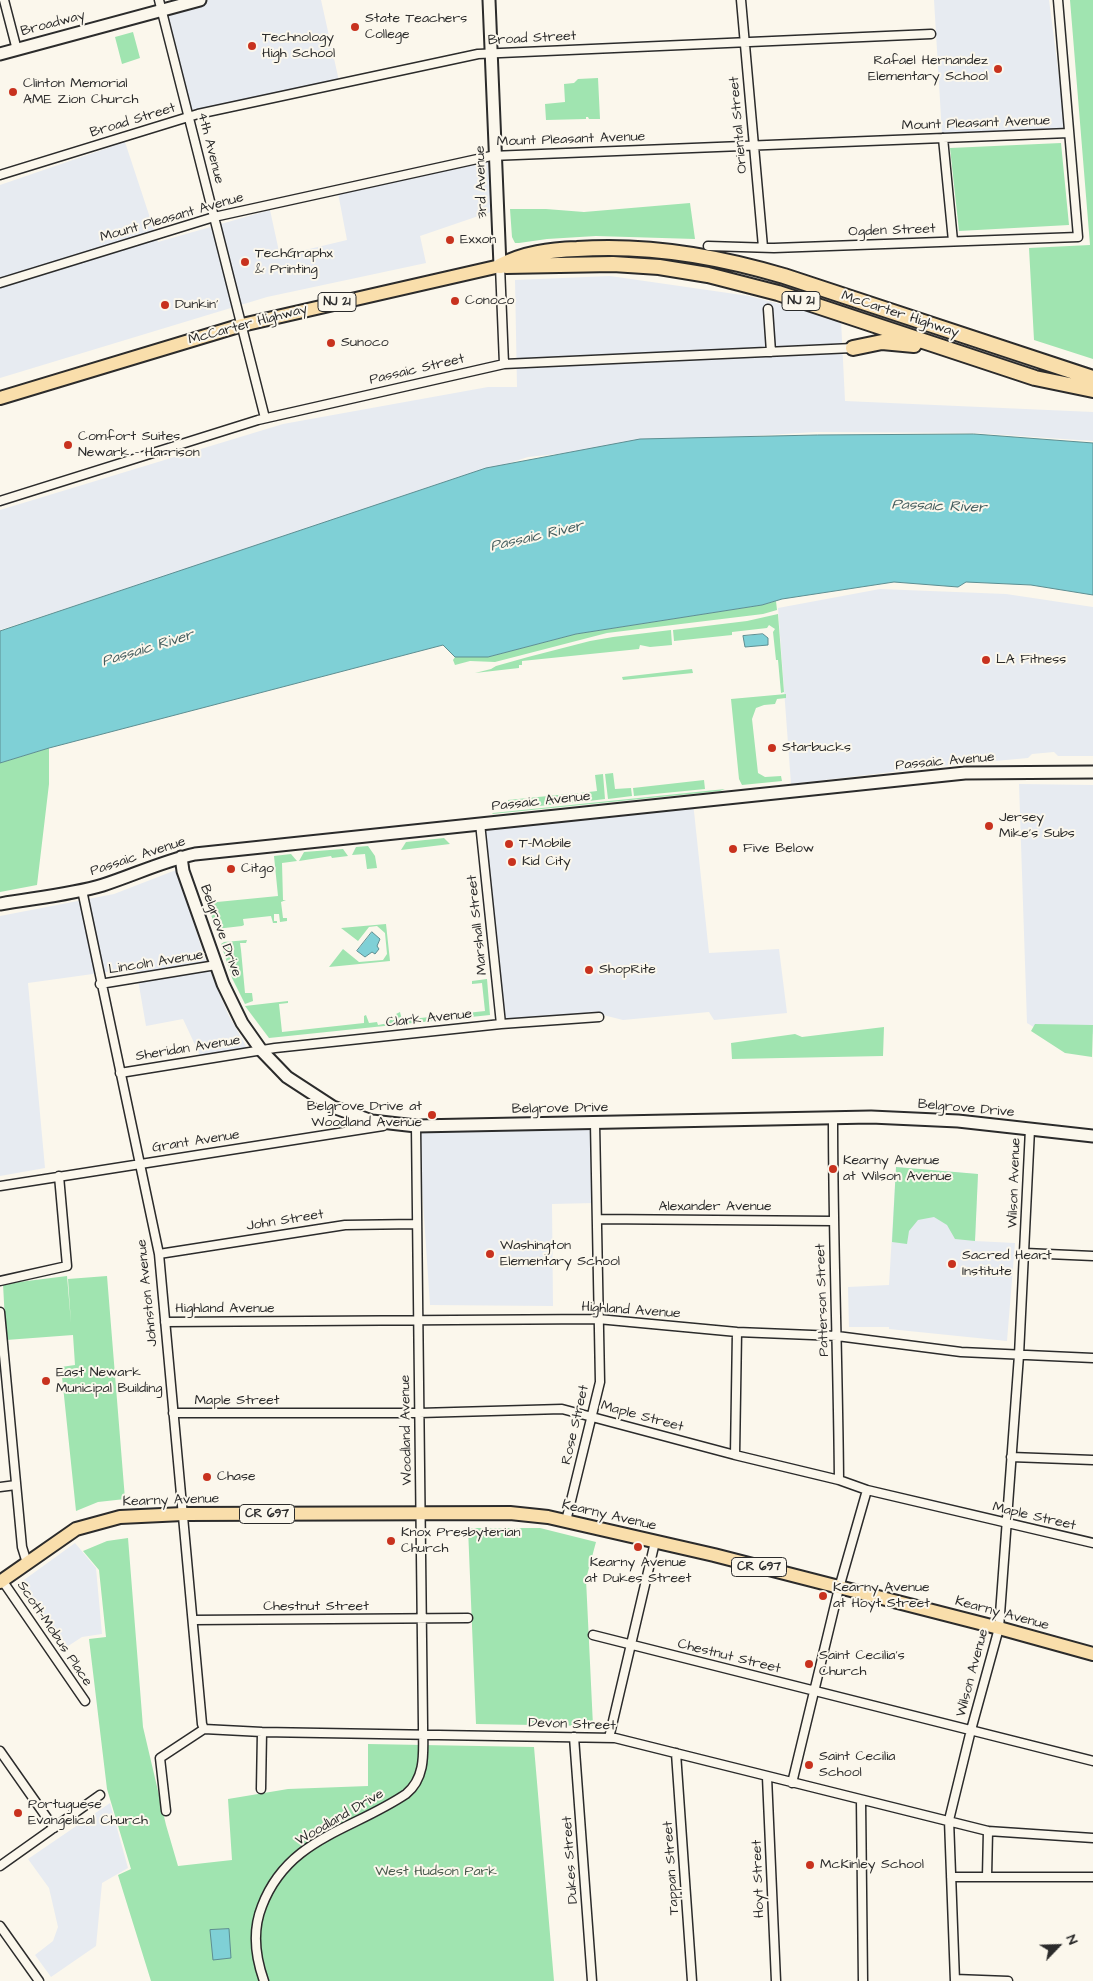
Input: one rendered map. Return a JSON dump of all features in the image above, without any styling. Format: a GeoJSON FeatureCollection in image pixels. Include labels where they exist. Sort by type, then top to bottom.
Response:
{"type":"FeatureCollection","features":[{"type":"Feature","properties":{"kind":"highway","name":"McCarter Highway"},"geometry":{"type":"LineString","coordinates":[[500,266],[519,257],[532,254],[586,248],[637,248],[710,257],[736,262],[784,276],[1093,378]]}},
{"type":"Feature","properties":{"kind":"highway","name":"McCarter Highway"},"geometry":{"type":"LineString","coordinates":[[500,266],[612,264],[659,267],[708,275],[778,293],[1035,378],[1093,390]]}},
{"type":"Feature","properties":{"kind":"highway"},"geometry":{"type":"LineString","coordinates":[[853,348],[877,343],[895,342],[964,355]]}},
{"type":"Feature","properties":{"kind":"main road","name":"McCarter Highway"},"geometry":{"type":"LineString","coordinates":[[0,398],[242,325],[500,266]]}},
{"type":"Feature","properties":{"kind":"main road","name":"Kearny Avenue"},"geometry":{"type":"LineString","coordinates":[[27,1563],[71,1532],[88,1525],[109,1520],[183,1514],[510,1513],[548,1516],[714,1555],[1093,1654]]}},
{"type":"Feature","properties":{"kind":"main road","name":"CR 697"},"geometry":{"type":"LineString","coordinates":[[1,1581],[27,1563]]}},
{"type":"Feature","properties":{"kind":"street"},"geometry":{"type":"LineString","coordinates":[[4,0],[17,50]]}},
{"type":"Feature","properties":{"kind":"street","name":"Broadway"},"geometry":{"type":"LineString","coordinates":[[0,54],[161,5],[200,0]]}},
{"type":"Feature","properties":{"kind":"street","name":"3rd Avenue"},"geometry":{"type":"LineString","coordinates":[[489,0],[504,364]]}},
{"type":"Feature","properties":{"kind":"street","name":"Oriental Street"},"geometry":{"type":"LineString","coordinates":[[741,0],[763,247]]}},
{"type":"Feature","properties":{"kind":"street"},"geometry":{"type":"LineString","coordinates":[[1058,0],[1069,133]]}},
{"type":"Feature","properties":{"kind":"street","name":"4th Avenue"},"geometry":{"type":"LineString","coordinates":[[161,5],[265,418]]}},
{"type":"Feature","properties":{"kind":"street","name":"Broad Street"},"geometry":{"type":"LineString","coordinates":[[0,175],[189,117],[469,56],[492,53],[931,34]]}},
{"type":"Feature","properties":{"kind":"street","name":"Mount Pleasant Avenue"},"geometry":{"type":"LineString","coordinates":[[0,283],[214,217],[496,156],[1069,133]]}},
{"type":"Feature","properties":{"kind":"street","name":"Ogden Street"},"geometry":{"type":"LineString","coordinates":[[708,246],[774,248],[1078,237],[1069,133]]}},
{"type":"Feature","properties":{"kind":"street"},"geometry":{"type":"LineString","coordinates":[[943,138],[953,241]]}},
{"type":"Feature","properties":{"kind":"street"},"geometry":{"type":"LineString","coordinates":[[768,309],[771,352]]}},
{"type":"Feature","properties":{"kind":"street","name":"Passaic Street"},"geometry":{"type":"LineString","coordinates":[[0,499],[265,418],[504,364],[853,348]]}},
{"type":"Feature","properties":{"kind":"street","name":"Passaic Avenue"},"geometry":{"type":"LineString","coordinates":[[0,904],[82,890],[118,880],[166,861],[195,854],[965,773],[1093,772]]}},
{"type":"Feature","properties":{"kind":"street","name":"Marshall Street"},"geometry":{"type":"LineString","coordinates":[[480,823],[501,1024]]}},
{"type":"Feature","properties":{"kind":"street","name":"Belgrove Drive"},"geometry":{"type":"LineString","coordinates":[[181,857],[183,872],[216,966],[242,1023],[261,1050],[287,1077],[333,1107],[372,1121],[416,1126],[871,1117],[958,1121],[1030,1129],[1093,1133]]}},
{"type":"Feature","properties":{"kind":"street","name":"Johnston Avenue"},"geometry":{"type":"LineString","coordinates":[[82,890],[100,984],[159,1254],[202,1724],[204,1729]]}},
{"type":"Feature","properties":{"kind":"street","name":"Lincoln Avenue"},"geometry":{"type":"LineString","coordinates":[[100,984],[216,966]]}},
{"type":"Feature","properties":{"kind":"street","name":"Clark Avenue"},"geometry":{"type":"LineString","coordinates":[[261,1050],[501,1024],[599,1017]]}},
{"type":"Feature","properties":{"kind":"street","name":"Sheridan Avenue"},"geometry":{"type":"LineString","coordinates":[[120,1072],[261,1050]]}},
{"type":"Feature","properties":{"kind":"street","name":"Patterson Street"},"geometry":{"type":"LineString","coordinates":[[833,1118],[833,1221],[839,1480]]}},
{"type":"Feature","properties":{"kind":"street","name":"Rose Street"},"geometry":{"type":"LineString","coordinates":[[566,1520],[600,1382],[595,1123]]}},
{"type":"Feature","properties":{"kind":"street","name":"Grant Avenue"},"geometry":{"type":"LineString","coordinates":[[0,1186],[396,1124]]}},
{"type":"Feature","properties":{"kind":"street","name":"Woodland Avenue"},"geometry":{"type":"LineString","coordinates":[[416,1126],[423,1734]]}},
{"type":"Feature","properties":{"kind":"street","name":"Wilson Avenue"},"geometry":{"type":"LineString","coordinates":[[955,1980],[950,1820],[971,1730],[999,1628],[1019,1355],[1030,1129]]}},
{"type":"Feature","properties":{"kind":"street"},"geometry":{"type":"LineString","coordinates":[[0,1281],[67,1266],[59,1176]]}},
{"type":"Feature","properties":{"kind":"street","name":"Alexander Avenue"},"geometry":{"type":"LineString","coordinates":[[597,1219],[833,1221]]}},
{"type":"Feature","properties":{"kind":"street","name":"John Street"},"geometry":{"type":"LineString","coordinates":[[159,1254],[345,1225],[417,1224]]}},
{"type":"Feature","properties":{"kind":"street"},"geometry":{"type":"LineString","coordinates":[[1025,1253],[1093,1256]]}},
{"type":"Feature","properties":{"kind":"street"},"geometry":{"type":"LineString","coordinates":[[0,1312],[3,1382],[22,1548],[27,1563]]}},
{"type":"Feature","properties":{"kind":"street","name":"Highland Avenue"},"geometry":{"type":"LineString","coordinates":[[165,1322],[598,1319],[737,1332],[837,1336],[923,1349],[1093,1358]]}},
{"type":"Feature","properties":{"kind":"street"},"geometry":{"type":"LineString","coordinates":[[735,1455],[737,1332]]}},
{"type":"Feature","properties":{"kind":"street","name":"Maple Street"},"geometry":{"type":"LineString","coordinates":[[173,1413],[419,1413],[562,1409],[735,1455],[839,1480],[867,1490],[1093,1543]]}},
{"type":"Feature","properties":{"kind":"street"},"geometry":{"type":"LineString","coordinates":[[1011,1457],[1093,1460]]}},
{"type":"Feature","properties":{"kind":"street"},"geometry":{"type":"LineString","coordinates":[[0,1487],[16,1484]]}},
{"type":"Feature","properties":{"kind":"street"},"geometry":{"type":"LineString","coordinates":[[792,1783],[838,1588],[867,1490]]}},
{"type":"Feature","properties":{"kind":"street"},"geometry":{"type":"LineString","coordinates":[[609,1738],[655,1542]]}},
{"type":"Feature","properties":{"kind":"street","name":"Scott-Mobus Place"},"geometry":{"type":"LineString","coordinates":[[1,1581],[85,1701]]}},
{"type":"Feature","properties":{"kind":"street","name":"Chestnut Street"},"geometry":{"type":"LineString","coordinates":[[193,1620],[468,1618]]}},
{"type":"Feature","properties":{"kind":"street","name":"Chestnut Street"},"geometry":{"type":"LineString","coordinates":[[593,1635],[1093,1761]]}},
{"type":"Feature","properties":{"kind":"street"},"geometry":{"type":"LineString","coordinates":[[166,1811],[160,1758],[204,1729]]}},
{"type":"Feature","properties":{"kind":"street","name":"Devon Street"},"geometry":{"type":"LineString","coordinates":[[204,1729],[262,1732],[609,1738],[950,1820],[988,1831],[1093,1838]]}},
{"type":"Feature","properties":{"kind":"street"},"geometry":{"type":"LineString","coordinates":[[261,1789],[262,1732]]}},
{"type":"Feature","properties":{"kind":"street","name":"Woodland Drive"},"geometry":{"type":"LineString","coordinates":[[264,1981],[257,1956],[256,1928],[260,1911],[274,1880],[287,1865],[316,1843],[394,1801],[410,1790],[418,1780],[422,1769],[423,1734]]}},
{"type":"Feature","properties":{"kind":"street","name":"Dukes Street"},"geometry":{"type":"LineString","coordinates":[[574,1737],[592,1981]]}},
{"type":"Feature","properties":{"kind":"street"},"geometry":{"type":"LineString","coordinates":[[0,1751],[54,1828]]}},
{"type":"Feature","properties":{"kind":"street","name":"Tappan Street"},"geometry":{"type":"LineString","coordinates":[[676,1753],[692,1981]]}},
{"type":"Feature","properties":{"kind":"street","name":"Hoyt Street"},"geometry":{"type":"LineString","coordinates":[[767,1777],[776,1981]]}},
{"type":"Feature","properties":{"kind":"street"},"geometry":{"type":"LineString","coordinates":[[0,1866],[100,1795]]}},
{"type":"Feature","properties":{"kind":"street"},"geometry":{"type":"LineString","coordinates":[[861,1800],[863,1981]]}},
{"type":"Feature","properties":{"kind":"street"},"geometry":{"type":"LineString","coordinates":[[987,1877],[988,1831]]}},
{"type":"Feature","properties":{"kind":"street"},"geometry":{"type":"LineString","coordinates":[[951,1877],[1093,1877]]}},
{"type":"Feature","properties":{"kind":"street"},"geometry":{"type":"LineString","coordinates":[[0,1926],[39,1981]]}},
{"type":"Feature","properties":{"kind":"street"},"geometry":{"type":"LineString","coordinates":[[955,1980],[1008,1981]]}},
{"type":"Feature","properties":{"kind":"shaded area","name":"Technology High School"},"geometry":{"type":"Polygon","coordinates":[[[208,0],[321,0],[339,81],[190,114],[162,12],[208,0]]]}},
{"type":"Feature","properties":{"kind":"shaded area","name":"Rafael Hernandez Elementary School"},"geometry":{"type":"Polygon","coordinates":[[[934,0],[1049,0],[1066,130],[942,134],[934,0]]]}},
{"type":"Feature","properties":{"kind":"shaded area"},"geometry":{"type":"Polygon","coordinates":[[[125,142],[158,242],[270,210],[280,256],[347,240],[338,193],[492,159],[496,210],[420,236],[426,263],[267,297],[0,378],[0,185],[125,142]]]}},
{"type":"Feature","properties":{"kind":"shaded area"},"geometry":{"type":"Polygon","coordinates":[[[610,276],[749,296],[841,320],[845,401],[1093,412],[1093,441],[975,433],[816,432],[703,439],[528,457],[0,630],[0,510],[283,424],[488,387],[517,387],[515,280],[610,276]]]}},
{"type":"Feature","properties":{"kind":"shaded area"},"geometry":{"type":"Polygon","coordinates":[[[880,589],[1006,594],[1093,607],[1093,756],[1058,756],[1054,752],[1032,754],[1028,758],[791,784],[778,608],[880,589]]]}},
{"type":"Feature","properties":{"kind":"shaded area"},"geometry":{"type":"Polygon","coordinates":[[[1019,784],[1093,785],[1093,1034],[1042,1032],[1027,1023],[1019,784]]]}},
{"type":"Feature","properties":{"kind":"shaded area"},"geometry":{"type":"Polygon","coordinates":[[[693,802],[709,953],[779,949],[787,1013],[714,1020],[709,1012],[623,1020],[599,1014],[499,1026],[478,825],[693,802]]]}},
{"type":"Feature","properties":{"kind":"shaded area"},"geometry":{"type":"Polygon","coordinates":[[[176,870],[206,961],[228,1014],[247,1048],[203,1062],[183,1019],[146,1026],[136,968],[28,983],[45,1168],[0,1176],[0,916],[114,894],[176,870]]]}},
{"type":"Feature","properties":{"kind":"shaded area","name":"Washington Elementary School"},"geometry":{"type":"Polygon","coordinates":[[[593,1123],[594,1203],[552,1204],[553,1306],[430,1305],[418,1129],[593,1123]]]}},
{"type":"Feature","properties":{"kind":"shaded area","name":"Sacred Heart Institute"},"geometry":{"type":"Polygon","coordinates":[[[896,1167],[978,1174],[975,1241],[1015,1243],[1007,1341],[889,1329],[889,1327],[849,1327],[848,1287],[889,1285],[896,1167]]]}},
{"type":"Feature","properties":{"kind":"shaded area"},"geometry":{"type":"Polygon","coordinates":[[[75,1543],[96,1568],[102,1634],[82,1637],[62,1650],[17,1585],[75,1543]]]}},
{"type":"Feature","properties":{"kind":"shaded area"},"geometry":{"type":"Polygon","coordinates":[[[110,1803],[128,1868],[102,1883],[96,1946],[51,1977],[35,1955],[53,1941],[58,1927],[49,1888],[28,1859],[110,1803]]]}},
{"type":"Feature","properties":{"kind":"green space"},"geometry":{"type":"Polygon","coordinates":[[[1070,0],[1093,0],[1093,359],[1034,340],[1029,248],[1090,245],[1070,0]]]}},
{"type":"Feature","properties":{"kind":"green space"},"geometry":{"type":"Polygon","coordinates":[[[133,32],[140,58],[122,64],[115,37],[133,32]]]}},
{"type":"Feature","properties":{"kind":"green space"},"geometry":{"type":"Polygon","coordinates":[[[598,78],[600,119],[589,119],[586,117],[586,119],[546,120],[545,104],[565,102],[564,84],[574,83],[578,79],[598,78]]]}},
{"type":"Feature","properties":{"kind":"green space"},"geometry":{"type":"Polygon","coordinates":[[[1061,143],[1069,225],[959,231],[950,148],[1061,143]]]}},
{"type":"Feature","properties":{"kind":"green space"},"geometry":{"type":"Polygon","coordinates":[[[690,203],[695,239],[596,236],[515,243],[512,237],[510,209],[584,212],[690,203]]]}},
{"type":"Feature","properties":{"kind":"green space"},"geometry":{"type":"Polygon","coordinates":[[[776,601],[777,610],[763,614],[607,633],[495,662],[470,661],[455,665],[453,660],[455,657],[488,657],[576,634],[762,605],[776,601]]]}},
{"type":"Feature","properties":{"kind":"green space"},"geometry":{"type":"Polygon","coordinates":[[[778,614],[784,692],[781,693],[773,632],[775,629],[769,625],[767,628],[732,632],[732,635],[674,641],[673,630],[747,621],[778,614]]]}},
{"type":"Feature","properties":{"kind":"green space"},"geometry":{"type":"Polygon","coordinates":[[[671,630],[672,645],[650,647],[640,645],[639,649],[522,661],[522,665],[519,665],[519,668],[475,673],[590,641],[671,630]]]}},
{"type":"Feature","properties":{"kind":"green space"},"geometry":{"type":"Polygon","coordinates":[[[692,669],[693,673],[623,680],[622,677],[692,669]]]}},
{"type":"Feature","properties":{"kind":"green space"},"geometry":{"type":"Polygon","coordinates":[[[786,694],[786,698],[777,699],[775,704],[756,708],[752,719],[758,773],[765,777],[781,776],[782,781],[742,785],[739,779],[731,699],[786,694]]]}},
{"type":"Feature","properties":{"kind":"green space"},"geometry":{"type":"Polygon","coordinates":[[[49,748],[49,784],[37,885],[0,892],[0,763],[49,748]]]}},
{"type":"Feature","properties":{"kind":"green space"},"geometry":{"type":"Polygon","coordinates":[[[613,773],[615,789],[631,788],[632,796],[608,799],[605,774],[613,773]]]}},
{"type":"Feature","properties":{"kind":"green space"},"geometry":{"type":"Polygon","coordinates":[[[603,774],[605,799],[581,802],[580,793],[597,791],[595,775],[603,774]]]}},
{"type":"Feature","properties":{"kind":"green space"},"geometry":{"type":"Polygon","coordinates":[[[704,780],[705,789],[634,796],[633,788],[704,780]]]}},
{"type":"Feature","properties":{"kind":"green space"},"geometry":{"type":"Polygon","coordinates":[[[725,789],[720,791],[492,814],[493,813],[725,789]]]}},
{"type":"Feature","properties":{"kind":"green space"},"geometry":{"type":"Polygon","coordinates":[[[578,793],[579,802],[509,809],[508,800],[578,793]]]}},
{"type":"Feature","properties":{"kind":"green space"},"geometry":{"type":"Polygon","coordinates":[[[444,838],[450,844],[401,850],[406,842],[444,838]]]}},
{"type":"Feature","properties":{"kind":"green space"},"geometry":{"type":"Polygon","coordinates":[[[368,846],[375,856],[377,868],[367,869],[365,854],[352,855],[356,847],[368,846]]]}},
{"type":"Feature","properties":{"kind":"green space"},"geometry":{"type":"Polygon","coordinates":[[[343,849],[348,856],[332,858],[331,856],[299,861],[304,852],[343,849]]]}},
{"type":"Feature","properties":{"kind":"green space"},"geometry":{"type":"Polygon","coordinates":[[[291,854],[297,861],[282,863],[283,900],[286,900],[281,902],[283,918],[287,918],[287,921],[280,922],[279,914],[274,914],[274,921],[277,921],[277,923],[273,923],[271,916],[243,919],[244,925],[242,926],[216,929],[207,903],[278,896],[274,856],[291,854]]]}},
{"type":"Feature","properties":{"kind":"green space"},"geometry":{"type":"Polygon","coordinates":[[[386,924],[390,961],[329,967],[343,949],[359,962],[383,960],[387,954],[385,933],[377,926],[369,927],[358,941],[341,928],[386,924]]]}},
{"type":"Feature","properties":{"kind":"green space"},"geometry":{"type":"Polygon","coordinates":[[[247,940],[246,943],[240,943],[245,993],[252,993],[253,1001],[245,1004],[232,978],[221,944],[224,942],[247,940]]]}},
{"type":"Feature","properties":{"kind":"green space"},"geometry":{"type":"Polygon","coordinates":[[[487,979],[490,1015],[269,1038],[245,1006],[288,1001],[288,1003],[279,1004],[282,1032],[364,1023],[364,1016],[366,1015],[369,1023],[377,1022],[378,1025],[397,1019],[396,1014],[400,1012],[402,1020],[485,1011],[482,983],[472,984],[472,981],[487,979]]]}},
{"type":"Feature","properties":{"kind":"green space"},"geometry":{"type":"Polygon","coordinates":[[[1035,1024],[1093,1025],[1092,1057],[1065,1053],[1031,1031],[1035,1024]]]}},
{"type":"Feature","properties":{"kind":"green space"},"geometry":{"type":"Polygon","coordinates":[[[884,1027],[883,1056],[732,1059],[731,1043],[795,1034],[802,1037],[884,1027]]]}},
{"type":"Feature","properties":{"kind":"green space"},"geometry":{"type":"Polygon","coordinates":[[[896,1167],[978,1174],[975,1241],[955,1239],[947,1225],[934,1217],[918,1220],[909,1231],[907,1244],[892,1242],[896,1167]]]}},
{"type":"Feature","properties":{"kind":"green space"},"geometry":{"type":"Polygon","coordinates":[[[67,1276],[71,1323],[68,1279],[107,1276],[125,1499],[98,1502],[76,1511],[61,1367],[75,1365],[73,1335],[6,1340],[3,1284],[67,1276]]]}},
{"type":"Feature","properties":{"kind":"green space"},"geometry":{"type":"Polygon","coordinates":[[[468,1528],[540,1528],[596,1542],[586,1579],[593,1726],[476,1724],[468,1528]]]}},
{"type":"Feature","properties":{"kind":"green space","name":"West Hudson Park"},"geometry":{"type":"Polygon","coordinates":[[[128,1538],[143,1727],[166,1825],[178,1866],[232,1860],[228,1799],[288,1789],[368,1786],[368,1744],[534,1747],[554,1981],[151,1981],[118,1875],[131,1869],[107,1789],[89,1639],[106,1637],[99,1570],[83,1551],[107,1541],[128,1538]]]}},
{"type":"Feature","properties":{"kind":"water","name":"Passaic River"},"geometry":{"type":"Polygon","coordinates":[[[974,434],[1093,443],[1093,595],[1031,585],[966,582],[958,587],[894,582],[576,634],[488,657],[455,657],[443,645],[49,748],[0,763],[0,631],[486,468],[640,439],[974,434]]]}},
{"type":"Feature","properties":{"kind":"water"},"geometry":{"type":"Polygon","coordinates":[[[763,634],[768,638],[768,645],[745,647],[743,636],[763,634]]]}},
{"type":"Feature","properties":{"kind":"water"},"geometry":{"type":"Polygon","coordinates":[[[372,932],[380,939],[377,946],[379,949],[375,954],[372,952],[365,957],[357,951],[372,932]]]}},
{"type":"Feature","properties":{"kind":"water"},"geometry":{"type":"Polygon","coordinates":[[[229,1929],[231,1958],[213,1960],[210,1930],[229,1929]]]}},
{"type":"Feature","properties":{"kind":"place","name":"State Teachers College"},"geometry":{"type":"Point","coordinates":[355,27]}},
{"type":"Feature","properties":{"kind":"place","name":"Technology High School"},"geometry":{"type":"Point","coordinates":[252,46]}},
{"type":"Feature","properties":{"kind":"place","name":"Rafael Hernandez Elementary School"},"geometry":{"type":"Point","coordinates":[998,69]}},
{"type":"Feature","properties":{"kind":"place","name":"Clinton Memorial AME Zion Church"},"geometry":{"type":"Point","coordinates":[13,92]}},
{"type":"Feature","properties":{"kind":"place","name":"Exxon"},"geometry":{"type":"Point","coordinates":[450,240]}},
{"type":"Feature","properties":{"kind":"place","name":"TechGraphx & Printing"},"geometry":{"type":"Point","coordinates":[245,262]}},
{"type":"Feature","properties":{"kind":"place","name":"Conoco"},"geometry":{"type":"Point","coordinates":[455,301]}},
{"type":"Feature","properties":{"kind":"place","name":"Dunkin'"},"geometry":{"type":"Point","coordinates":[165,305]}},
{"type":"Feature","properties":{"kind":"place","name":"Sunoco"},"geometry":{"type":"Point","coordinates":[331,343]}},
{"type":"Feature","properties":{"kind":"place","name":"Comfort Suites Newark - Harrison"},"geometry":{"type":"Point","coordinates":[68,445]}},
{"type":"Feature","properties":{"kind":"place","name":"LA Fitness"},"geometry":{"type":"Point","coordinates":[986,660]}},
{"type":"Feature","properties":{"kind":"place","name":"Starbucks"},"geometry":{"type":"Point","coordinates":[772,748]}},
{"type":"Feature","properties":{"kind":"place","name":"Jersey Mike's Subs"},"geometry":{"type":"Point","coordinates":[989,826]}},
{"type":"Feature","properties":{"kind":"place","name":"T-Mobile"},"geometry":{"type":"Point","coordinates":[509,844]}},
{"type":"Feature","properties":{"kind":"place","name":"Five Below"},"geometry":{"type":"Point","coordinates":[733,849]}},
{"type":"Feature","properties":{"kind":"place","name":"Kid City"},"geometry":{"type":"Point","coordinates":[512,862]}},
{"type":"Feature","properties":{"kind":"place","name":"Citgo"},"geometry":{"type":"Point","coordinates":[231,869]}},
{"type":"Feature","properties":{"kind":"place","name":"ShopRite"},"geometry":{"type":"Point","coordinates":[589,970]}},
{"type":"Feature","properties":{"kind":"place","name":"Belgrove Drive at Woodland Avenue"},"geometry":{"type":"Point","coordinates":[432,1115]}},
{"type":"Feature","properties":{"kind":"place","name":"Kearny Avenue at Wilson Avenue"},"geometry":{"type":"Point","coordinates":[833,1169]}},
{"type":"Feature","properties":{"kind":"place","name":"Washington Elementary School"},"geometry":{"type":"Point","coordinates":[490,1254]}},
{"type":"Feature","properties":{"kind":"place","name":"Sacred Heart Institute"},"geometry":{"type":"Point","coordinates":[952,1264]}},
{"type":"Feature","properties":{"kind":"place","name":"East Newark Municipal Building"},"geometry":{"type":"Point","coordinates":[46,1381]}},
{"type":"Feature","properties":{"kind":"place","name":"Chase"},"geometry":{"type":"Point","coordinates":[207,1477]}},
{"type":"Feature","properties":{"kind":"place","name":"Knox Presbyterian Church"},"geometry":{"type":"Point","coordinates":[391,1541]}},
{"type":"Feature","properties":{"kind":"place","name":"Kearny Avenue at Dukes Street"},"geometry":{"type":"Point","coordinates":[638,1547]}},
{"type":"Feature","properties":{"kind":"place","name":"Kearny Avenue at Hoyt Street"},"geometry":{"type":"Point","coordinates":[823,1596]}},
{"type":"Feature","properties":{"kind":"place","name":"Saint Cecilia's Church"},"geometry":{"type":"Point","coordinates":[809,1664]}},
{"type":"Feature","properties":{"kind":"place","name":"Saint Cecilia School"},"geometry":{"type":"Point","coordinates":[809,1765]}},
{"type":"Feature","properties":{"kind":"place","name":"Portuguese Evangelical Church"},"geometry":{"type":"Point","coordinates":[18,1813]}},
{"type":"Feature","properties":{"kind":"place","name":"McKinley School"},"geometry":{"type":"Point","coordinates":[810,1865]}}]}
